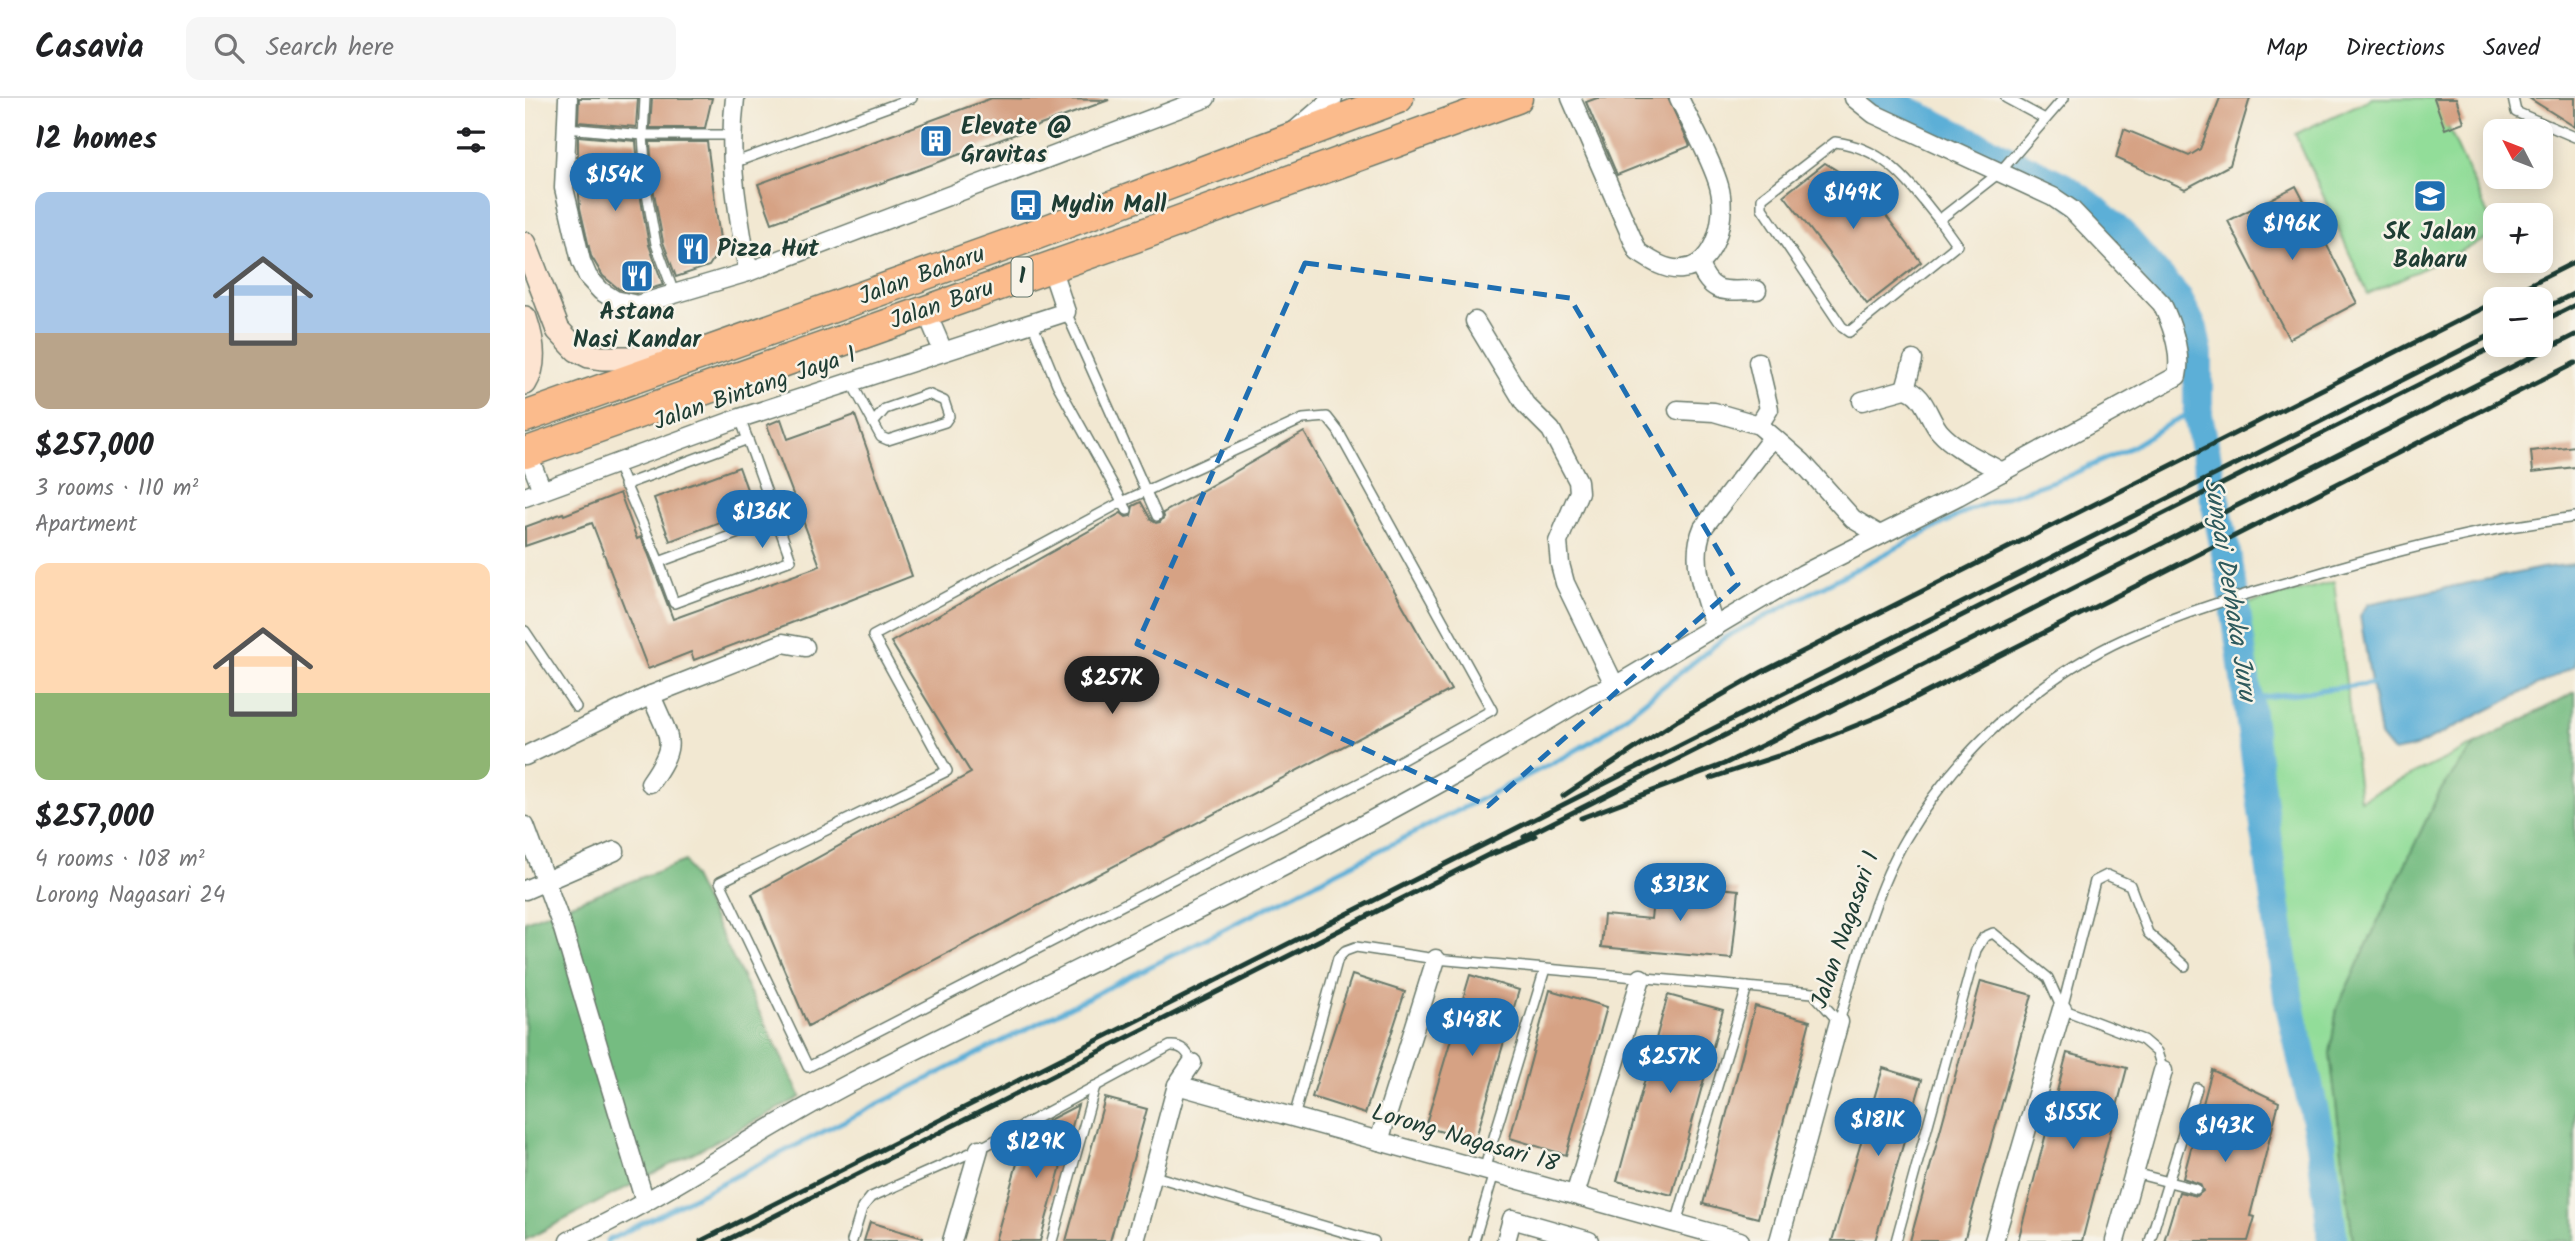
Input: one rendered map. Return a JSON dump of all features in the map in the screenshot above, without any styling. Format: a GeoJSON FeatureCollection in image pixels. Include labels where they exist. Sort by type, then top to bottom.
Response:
{"type":"FeatureCollection","features":[{"type":"Feature","properties":{"kind":"highway","name":"Jalan Baharu"},"geometry":{"type":"LineString","coordinates":[[680,363],[1042,233],[1398,98]]}},
{"type":"Feature","properties":{"kind":"highway","name":"Jalan Baru"},"geometry":{"type":"LineString","coordinates":[[526,453],[1517,98]]}},
{"type":"Feature","properties":{"kind":"highway","name":"1"},"geometry":{"type":"LineString","coordinates":[[525,417],[680,363]]}},
{"type":"Feature","properties":{"kind":"street"},"geometry":{"type":"LineString","coordinates":[[568,98],[564,188],[579,252],[589,277],[615,300],[637,305],[748,272],[1206,98]]}},
{"type":"Feature","properties":{"kind":"street"},"geometry":{"type":"LineString","coordinates":[[735,98],[730,135],[731,164],[748,272]]}},
{"type":"Feature","properties":{"kind":"street"},"geometry":{"type":"LineString","coordinates":[[1284,139],[1333,98]]}},
{"type":"Feature","properties":{"kind":"street"},"geometry":{"type":"LineString","coordinates":[[1570,98],[1638,253],[1657,264],[1682,270],[1699,264],[1714,248],[1720,220],[1720,187],[1679,98]]}},
{"type":"Feature","properties":{"kind":"street"},"geometry":{"type":"LineString","coordinates":[[569,1241],[645,1202],[789,1115],[1224,897],[1462,771],[1594,693],[1615,686],[1804,575],[2002,472],[2177,376],[2179,364],[2171,322],[2162,304],[2072,210],[2053,197],[1874,114],[1854,98]]}},
{"type":"Feature","properties":{"kind":"street"},"geometry":{"type":"LineString","coordinates":[[525,244],[558,330],[577,350],[602,358],[646,358],[680,363]]}},
{"type":"Feature","properties":{"kind":"street"},"geometry":{"type":"LineString","coordinates":[[1699,264],[1705,280],[1718,290],[1757,290]]}},
{"type":"Feature","properties":{"kind":"street"},"geometry":{"type":"LineString","coordinates":[[1051,267],[1066,312]]}},
{"type":"Feature","properties":{"kind":"street"},"geometry":{"type":"LineString","coordinates":[[926,311],[943,351]]}},
{"type":"Feature","properties":{"kind":"street","name":"Jalan Bintang Jaya 1"},"geometry":{"type":"LineString","coordinates":[[526,453],[533,494],[740,418],[1066,312]]}},
{"type":"Feature","properties":{"kind":"street"},"geometry":{"type":"LineString","coordinates":[[525,318],[530,331],[533,362],[525,383]]}},
{"type":"Feature","properties":{"kind":"street"},"geometry":{"type":"LineString","coordinates":[[1475,321],[1525,404],[1551,430],[1578,481],[1579,492],[1558,542],[1560,564],[1565,583],[1615,686]]}},
{"type":"Feature","properties":{"kind":"street"},"geometry":{"type":"LineString","coordinates":[[1905,389],[1913,360]]}},
{"type":"Feature","properties":{"kind":"street"},"geometry":{"type":"LineString","coordinates":[[1758,362],[1769,410],[1759,425]]}},
{"type":"Feature","properties":{"kind":"street"},"geometry":{"type":"LineString","coordinates":[[1862,401],[1905,389],[1911,390],[1920,398],[1939,432],[2002,472]]}},
{"type":"Feature","properties":{"kind":"street"},"geometry":{"type":"LineString","coordinates":[[1678,410],[1714,412],[1759,425],[1802,462],[1853,519],[1879,535]]}},
{"type":"Feature","properties":{"kind":"street"},"geometry":{"type":"LineString","coordinates":[[1714,628],[1702,587],[1696,551],[1698,539],[1703,528],[1772,438]]}},
{"type":"Feature","properties":{"kind":"street"},"geometry":{"type":"LineString","coordinates":[[525,756],[651,695],[783,643],[805,647]]}},
{"type":"Feature","properties":{"kind":"street"},"geometry":{"type":"LineString","coordinates":[[650,783],[664,764],[670,743],[651,695]]}},
{"type":"Feature","properties":{"kind":"street"},"geometry":{"type":"LineString","coordinates":[[525,826],[563,929],[645,1202]]}},
{"type":"Feature","properties":{"kind":"street"},"geometry":{"type":"LineString","coordinates":[[525,890],[615,851]]}},
{"type":"Feature","properties":{"kind":"street"},"geometry":{"type":"LineString","coordinates":[[1379,1141],[1436,959]]}},
{"type":"Feature","properties":{"kind":"street"},"geometry":{"type":"LineString","coordinates":[[1575,1195],[1641,978]]}},
{"type":"Feature","properties":{"kind":"street"},"geometry":{"type":"LineString","coordinates":[[1994,1241],[2062,1009]]}},
{"type":"Feature","properties":{"kind":"street","name":"Jalan Nagasari 1"},"geometry":{"type":"LineString","coordinates":[[1779,1241],[1839,1022]]}},
{"type":"Feature","properties":{"kind":"street"},"geometry":{"type":"LineString","coordinates":[[1135,1241],[1177,1085],[1192,1063]]}},
{"type":"Feature","properties":{"kind":"street"},"geometry":{"type":"LineString","coordinates":[[2115,1241],[2163,1071]]}},
{"type":"Feature","properties":{"kind":"street","name":"Lorong Nagasari 18"},"geometry":{"type":"LineString","coordinates":[[1177,1085],[1739,1241]]}},
{"type":"Feature","properties":{"kind":"street"},"geometry":{"type":"LineString","coordinates":[[952,1241],[979,1149]]}},
{"type":"Feature","properties":{"kind":"street"},"geometry":{"type":"LineString","coordinates":[[1506,1241],[1513,1219],[1578,1239]]}},
{"type":"Feature","properties":{"kind":"lane"},"geometry":{"type":"LineString","coordinates":[[645,98],[643,135],[647,194],[656,244],[674,293]]}},
{"type":"Feature","properties":{"kind":"lane"},"geometry":{"type":"LineString","coordinates":[[731,164],[912,98]]}},
{"type":"Feature","properties":{"kind":"lane"},"geometry":{"type":"LineString","coordinates":[[2006,98],[2043,121]]}},
{"type":"Feature","properties":{"kind":"lane"},"geometry":{"type":"LineString","coordinates":[[1939,220],[1999,173],[2064,98]]}},
{"type":"Feature","properties":{"kind":"lane"},"geometry":{"type":"LineString","coordinates":[[2513,98],[2516,112],[2575,137]]}},
{"type":"Feature","properties":{"kind":"lane"},"geometry":{"type":"LineString","coordinates":[[567,128],[643,135],[730,135]]}},
{"type":"Feature","properties":{"kind":"lane"},"geometry":{"type":"LineString","coordinates":[[1835,142],[1856,145],[1900,172],[1939,220],[1957,245],[1849,332],[1842,327],[1762,208],[1762,198],[1835,142]]}},
{"type":"Feature","properties":{"kind":"lane"},"geometry":{"type":"LineString","coordinates":[[1066,312],[1157,516]]}},
{"type":"Feature","properties":{"kind":"lane"},"geometry":{"type":"LineString","coordinates":[[1032,323],[1057,384],[1125,506]]}},
{"type":"Feature","properties":{"kind":"lane"},"geometry":{"type":"LineString","coordinates":[[851,382],[881,437],[888,440],[945,422],[949,416],[944,401],[928,394],[885,409],[874,422]]}},
{"type":"Feature","properties":{"kind":"lane"},"geometry":{"type":"LineString","coordinates":[[1327,417],[1338,430],[1492,710],[1373,776],[809,1067],[720,882],[947,771],[873,636],[1125,506],[1145,492],[1303,419],[1327,417]]}},
{"type":"Feature","properties":{"kind":"lane"},"geometry":{"type":"LineString","coordinates":[[616,463],[674,603],[791,561],[740,418]]}},
{"type":"Feature","properties":{"kind":"lane"},"geometry":{"type":"LineString","coordinates":[[624,485],[748,439]]}},
{"type":"Feature","properties":{"kind":"lane","name":"Jalan Nagasari 1"},"geometry":{"type":"LineString","coordinates":[[1839,1022],[1877,902],[1904,840],[1934,794],[1978,744],[2011,713],[2059,677],[2126,638],[2255,591],[2392,552],[2483,532],[2575,517]]}},
{"type":"Feature","properties":{"kind":"lane"},"geometry":{"type":"LineString","coordinates":[[659,562],[776,519]]}},
{"type":"Feature","properties":{"kind":"lane"},"geometry":{"type":"LineString","coordinates":[[525,631],[576,707]]}},
{"type":"Feature","properties":{"kind":"lane"},"geometry":{"type":"LineString","coordinates":[[2062,1009],[2095,881],[2107,874],[2130,885],[2148,933],[2185,966]]}},
{"type":"Feature","properties":{"kind":"lane"},"geometry":{"type":"LineString","coordinates":[[1896,1241],[1976,950],[1984,937],[1993,933],[2047,978],[2062,1009],[2143,1040],[2157,1052],[2163,1071]]}},
{"type":"Feature","properties":{"kind":"lane"},"geometry":{"type":"LineString","coordinates":[[1294,1117],[1338,958],[1345,951],[1356,947],[1436,959],[1813,993],[1839,1022]]}},
{"type":"Feature","properties":{"kind":"lane"},"geometry":{"type":"LineString","coordinates":[[1474,1241],[1489,1171],[1545,969]]}},
{"type":"Feature","properties":{"kind":"lane"},"geometry":{"type":"LineString","coordinates":[[1676,1223],[1747,987]]}},
{"type":"Feature","properties":{"kind":"lane"},"geometry":{"type":"LineString","coordinates":[[852,1241],[862,1208],[871,1197],[979,1149],[1170,1046],[1177,1045],[1185,1051],[1192,1063]]}},
{"type":"Feature","properties":{"kind":"lane"},"geometry":{"type":"LineString","coordinates":[[1052,1241],[1095,1086]]}},
{"type":"Feature","properties":{"kind":"lane"},"geometry":{"type":"LineString","coordinates":[[2150,1241],[2196,1088]]}},
{"type":"Feature","properties":{"kind":"lane"},"geometry":{"type":"LineString","coordinates":[[2134,1173],[2196,1189]]}},
{"type":"Feature","properties":{"kind":"lane"},"geometry":{"type":"LineString","coordinates":[[1154,1176],[1374,1241]]}},
{"type":"Feature","properties":{"kind":"highlighted area"},"geometry":{"type":"Polygon","coordinates":[[[1305,263],[1570,298],[1738,584],[1488,806],[1137,644],[1305,263]]]}},
{"type":"Feature","properties":{"kind":"green space","name":"SK Jalan Baharu"},"geometry":{"type":"Polygon","coordinates":[[[2372,98],[2435,98],[2483,204],[2483,241],[2368,294],[2295,134],[2372,98]]]}},
{"type":"Feature","properties":{"kind":"green space"},"geometry":{"type":"Polygon","coordinates":[[[2334,582],[2360,800],[2476,744],[2440,791],[2337,1008],[2330,1054],[2353,1241],[2337,1241],[2316,1100],[2295,997],[2243,605],[2334,582]]]}},
{"type":"Feature","properties":{"kind":"green space"},"geometry":{"type":"Polygon","coordinates":[[[2575,692],[2575,1241],[2353,1241],[2330,1054],[2337,1008],[2440,791],[2476,744],[2575,692]]]}},
{"type":"Feature","properties":{"kind":"green space"},"geometry":{"type":"Polygon","coordinates":[[[685,861],[801,1097],[525,1240],[525,921],[685,861]]]}},
{"type":"Feature","properties":{"kind":"water"},"geometry":{"type":"Polygon","coordinates":[[[2575,564],[2575,666],[2413,748],[2393,752],[2380,736],[2360,616],[2368,604],[2542,568],[2575,564]]]}},
{"type":"Feature","properties":{"kind":"building"},"geometry":{"type":"Polygon","coordinates":[[[579,98],[638,98],[636,127],[578,122],[579,98]]]}},
{"type":"Feature","properties":{"kind":"building"},"geometry":{"type":"Polygon","coordinates":[[[652,98],[712,98],[705,128],[650,128],[652,98]]]}},
{"type":"Feature","properties":{"kind":"building","name":"Elevate @ Gravitas"},"geometry":{"type":"Polygon","coordinates":[[[992,98],[1109,100],[772,223],[758,184],[992,98]]]}},
{"type":"Feature","properties":{"kind":"building"},"geometry":{"type":"Polygon","coordinates":[[[1597,98],[1668,98],[1690,146],[1617,175],[1586,102],[1597,98]]]}},
{"type":"Feature","properties":{"kind":"building"},"geometry":{"type":"Polygon","coordinates":[[[2220,98],[2250,98],[2230,165],[2185,189],[2116,158],[2124,129],[2189,156],[2200,149],[2220,98]]]}},
{"type":"Feature","properties":{"kind":"building"},"geometry":{"type":"Polygon","coordinates":[[[2434,98],[2456,98],[2464,122],[2445,129],[2434,98]]]}},
{"type":"Feature","properties":{"kind":"building"},"geometry":{"type":"Polygon","coordinates":[[[2529,98],[2575,98],[2575,127],[2529,98]]]}},
{"type":"Feature","properties":{"kind":"building"},"geometry":{"type":"Polygon","coordinates":[[[578,136],[636,141],[640,194],[649,245],[663,285],[636,293],[619,289],[603,276],[591,256],[580,208],[578,136]]]}},
{"type":"Feature","properties":{"kind":"building"},"geometry":{"type":"Polygon","coordinates":[[[650,142],[707,142],[721,247],[709,266],[676,277],[663,242],[654,193],[650,142]]]}},
{"type":"Feature","properties":{"kind":"building"},"geometry":{"type":"Polygon","coordinates":[[[1825,163],[1865,188],[1921,262],[1867,304],[1784,195],[1825,163]]]}},
{"type":"Feature","properties":{"kind":"building"},"geometry":{"type":"Polygon","coordinates":[[[2296,186],[2357,303],[2289,339],[2228,221],[2296,186]]]}},
{"type":"Feature","properties":{"kind":"building"},"geometry":{"type":"Polygon","coordinates":[[[855,415],[912,576],[694,660],[691,652],[648,669],[592,523],[525,546],[525,527],[620,493],[637,539],[641,537],[648,553],[673,619],[820,566],[767,425],[781,419],[788,439],[855,415]]]}},
{"type":"Feature","properties":{"kind":"building"},"geometry":{"type":"Polygon","coordinates":[[[1304,432],[1451,690],[808,1026],[752,894],[971,773],[891,642],[1121,513],[1126,517],[1131,516],[1133,506],[1141,502],[1151,520],[1160,522],[1164,517],[1163,513],[1304,432]]]}},
{"type":"Feature","properties":{"kind":"building"},"geometry":{"type":"Polygon","coordinates":[[[2575,446],[2575,467],[2533,472],[2531,451],[2575,446]]]}},
{"type":"Feature","properties":{"kind":"building"},"geometry":{"type":"Polygon","coordinates":[[[739,467],[754,509],[670,541],[654,498],[739,467]]]}},
{"type":"Feature","properties":{"kind":"building"},"geometry":{"type":"Polygon","coordinates":[[[1655,882],[1739,890],[1732,959],[1601,947],[1604,915],[1651,919],[1655,882]]]}},
{"type":"Feature","properties":{"kind":"building"},"geometry":{"type":"Polygon","coordinates":[[[1352,975],[1405,992],[1365,1114],[1312,1097],[1352,975]]]}},
{"type":"Feature","properties":{"kind":"building"},"geometry":{"type":"Polygon","coordinates":[[[1470,975],[1519,990],[1475,1141],[1425,1127],[1470,975]]]}},
{"type":"Feature","properties":{"kind":"building"},"geometry":{"type":"Polygon","coordinates":[[[1981,981],[2032,995],[1964,1241],[1910,1241],[1981,981]]]}},
{"type":"Feature","properties":{"kind":"building"},"geometry":{"type":"Polygon","coordinates":[[[1550,990],[1607,1007],[1566,1155],[1510,1138],[1550,990]]]}},
{"type":"Feature","properties":{"kind":"building"},"geometry":{"type":"Polygon","coordinates":[[[1668,995],[1723,1010],[1672,1195],[1617,1181],[1668,995]]]}},
{"type":"Feature","properties":{"kind":"building"},"geometry":{"type":"Polygon","coordinates":[[[1755,1006],[1810,1021],[1758,1218],[1703,1204],[1755,1006]]]}},
{"type":"Feature","properties":{"kind":"building"},"geometry":{"type":"Polygon","coordinates":[[[2067,1053],[2127,1068],[2082,1241],[2018,1241],[2067,1053]]]}},
{"type":"Feature","properties":{"kind":"building"},"geometry":{"type":"Polygon","coordinates":[[[1883,1068],[1922,1080],[1875,1241],[1832,1241],[1883,1068]]]}},
{"type":"Feature","properties":{"kind":"building"},"geometry":{"type":"Polygon","coordinates":[[[2212,1070],[2279,1102],[2250,1216],[2255,1217],[2248,1241],[2164,1241],[2179,1192],[2197,1196],[2203,1191],[2200,1184],[2183,1178],[2212,1070]]]}},
{"type":"Feature","properties":{"kind":"building"},"geometry":{"type":"Polygon","coordinates":[[[1105,1098],[1147,1109],[1110,1241],[1066,1241],[1105,1098]]]}},
{"type":"Feature","properties":{"kind":"building"},"geometry":{"type":"Polygon","coordinates":[[[1078,1105],[1040,1241],[995,1241],[1026,1132],[1078,1105]]]}},
{"type":"Feature","properties":{"kind":"building"},"geometry":{"type":"Polygon","coordinates":[[[870,1222],[923,1238],[922,1241],[864,1241],[870,1222]]]}},
{"type":"Feature","properties":{"kind":"waterway","name":"Sungai Derhaka Juru"},"geometry":{"type":"LineString","coordinates":[[1881,98],[2065,188],[2094,209],[2121,234],[2177,298],[2193,329],[2198,354],[2198,415],[2232,583],[2288,996],[2321,1143],[2333,1241]]}},
{"type":"Feature","properties":{"kind":"waterway"},"geometry":{"type":"LineString","coordinates":[[607,1241],[1566,756],[1602,735],[1724,638],[1971,509],[2068,476],[2130,448],[2189,414],[2198,415]]}},
{"type":"Feature","properties":{"kind":"waterway"},"geometry":{"type":"LineString","coordinates":[[2248,699],[2376,683]]}},
{"type":"Feature","properties":{"kind":"railway"},"geometry":{"type":"LineString","coordinates":[[2525,287],[2575,262]]}},
{"type":"Feature","properties":{"kind":"railway"},"geometry":{"type":"LineString","coordinates":[[2553,304],[2575,293]]}},
{"type":"Feature","properties":{"kind":"railway"},"geometry":{"type":"LineString","coordinates":[[2553,316],[2575,305]]}},
{"type":"Feature","properties":{"kind":"railway"},"geometry":{"type":"LineString","coordinates":[[1563,796],[1678,720],[1762,672],[2483,308]]}},
{"type":"Feature","properties":{"kind":"railway"},"geometry":{"type":"LineString","coordinates":[[1581,818],[1724,764],[2575,335]]}},
{"type":"Feature","properties":{"kind":"railway"},"geometry":{"type":"LineString","coordinates":[[701,1241],[2483,339]]}},
{"type":"Feature","properties":{"kind":"railway"},"geometry":{"type":"LineString","coordinates":[[1524,837],[2483,352]]}},
{"type":"Feature","properties":{"kind":"railway"},"geometry":{"type":"LineString","coordinates":[[1711,778],[1790,752],[1882,715],[2575,363]]}},
{"type":"Feature","properties":{"kind":"railway"},"geometry":{"type":"LineString","coordinates":[[1490,855],[1535,836]]}},
{"type":"Feature","properties":{"kind":"railway"},"geometry":{"type":"LineString","coordinates":[[725,1241],[1496,851]]}},
{"type":"Feature","properties":{"kind":"place","name":"Elevate @ Gravitas"},"geometry":{"type":"Point","coordinates":[936,141]}},
{"type":"Feature","properties":{"kind":"place","name":"SK Jalan Baharu"},"geometry":{"type":"Point","coordinates":[2430,196]}},
{"type":"Feature","properties":{"kind":"place","name":"Mydin Mall"},"geometry":{"type":"Point","coordinates":[1026,205]}},
{"type":"Feature","properties":{"kind":"place","name":"Pizza Hut"},"geometry":{"type":"Point","coordinates":[693,249]}},
{"type":"Feature","properties":{"kind":"place","name":"Astana Nasi Kandar"},"geometry":{"type":"Point","coordinates":[637,276]}}]}
